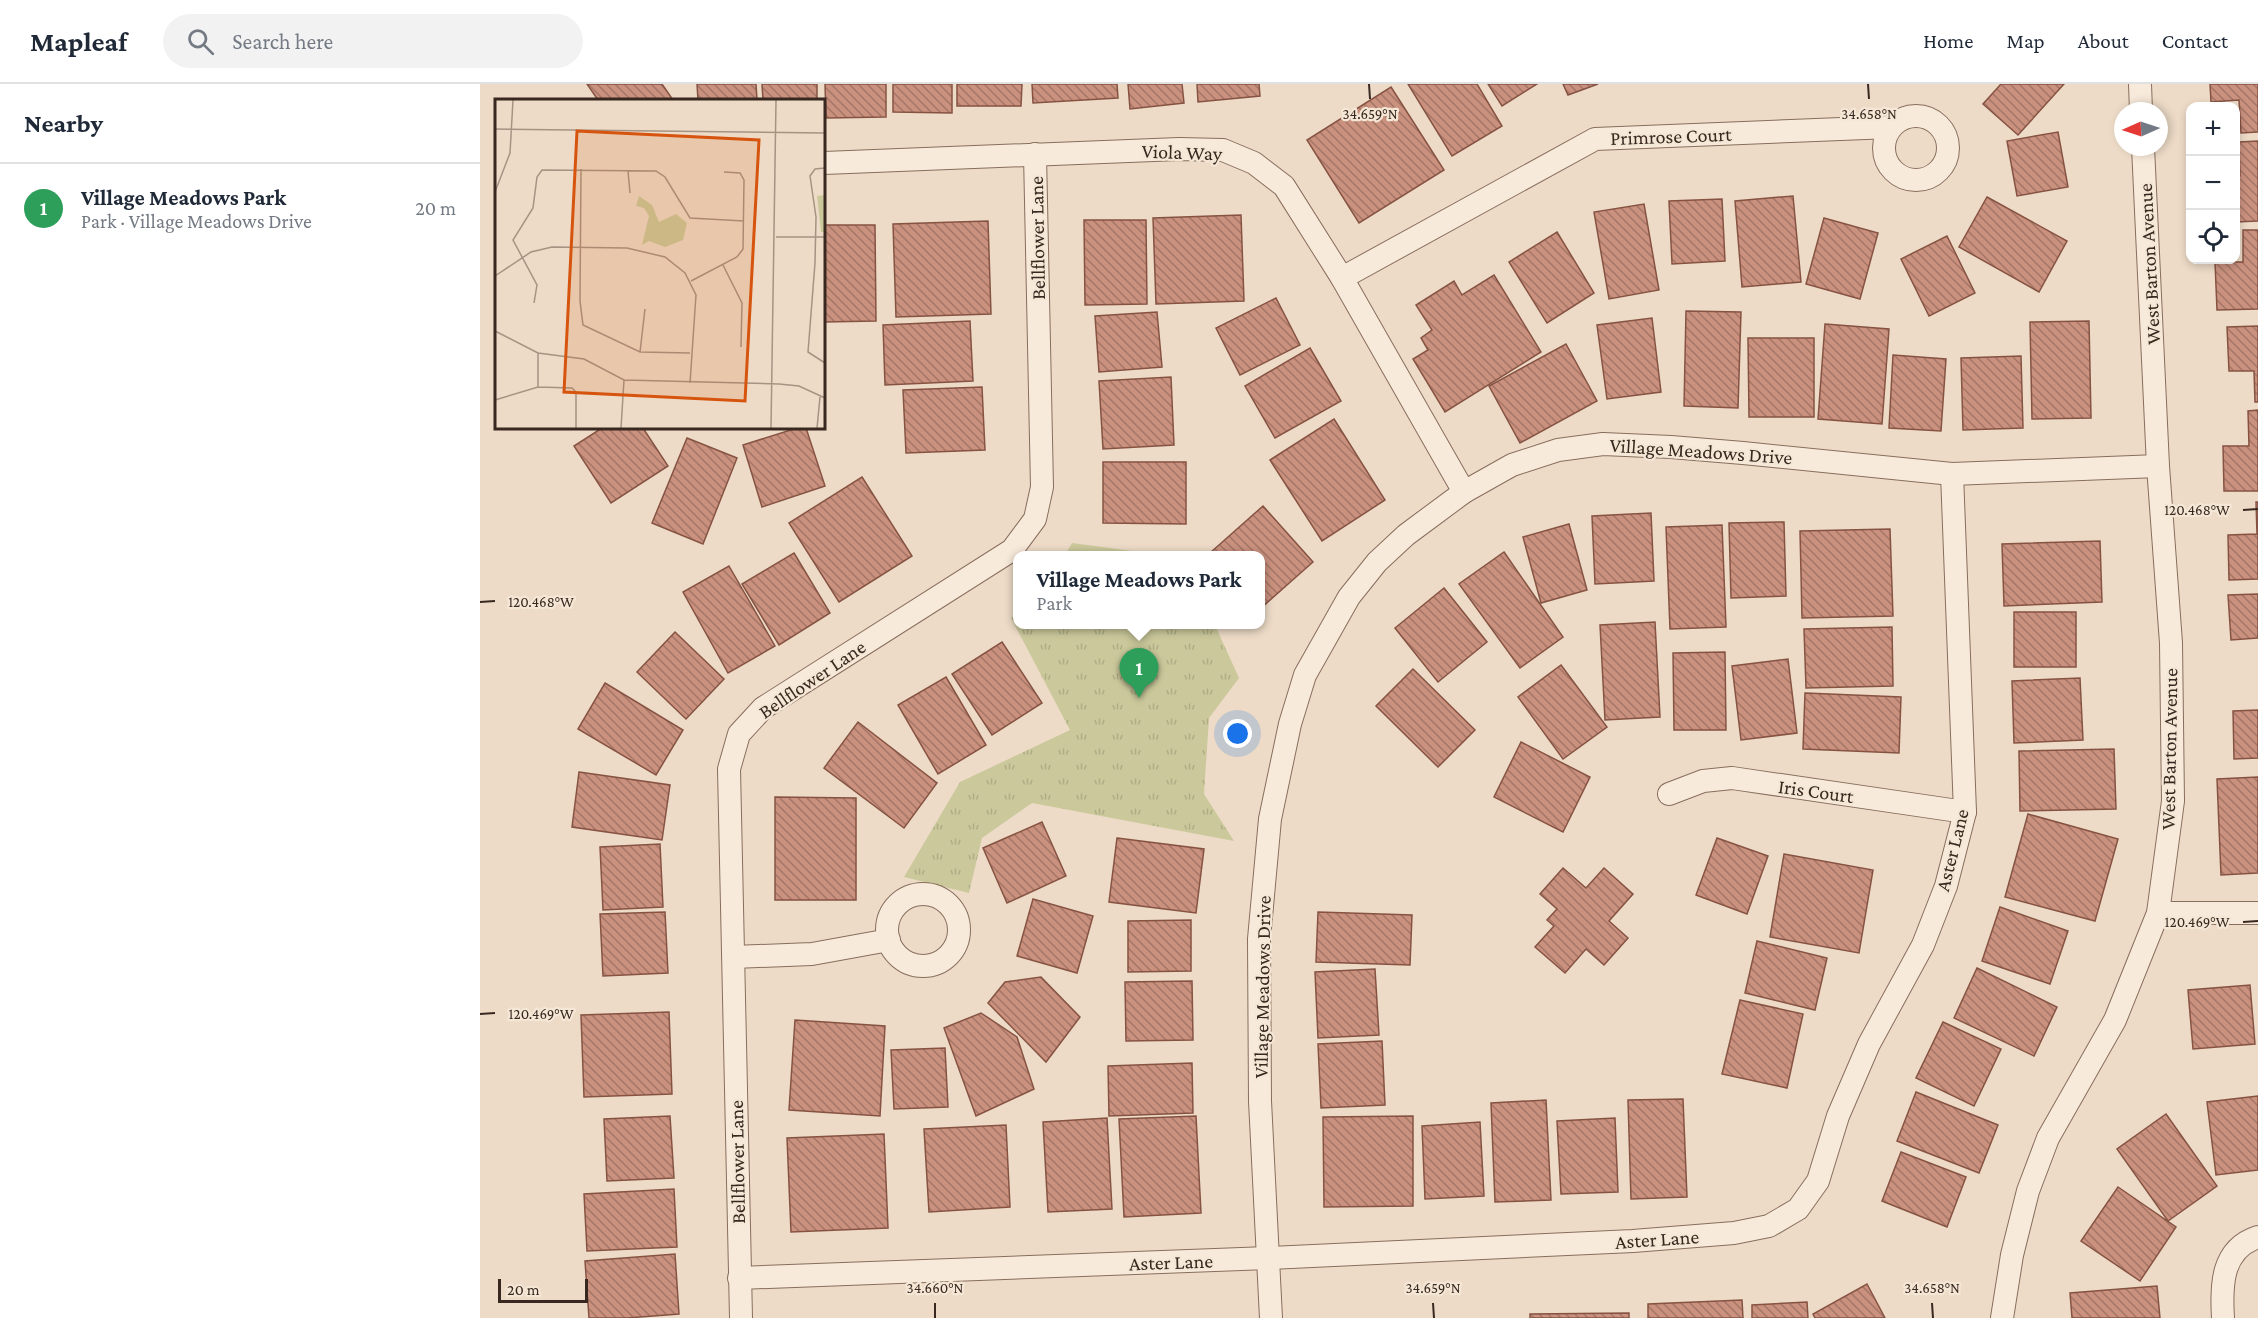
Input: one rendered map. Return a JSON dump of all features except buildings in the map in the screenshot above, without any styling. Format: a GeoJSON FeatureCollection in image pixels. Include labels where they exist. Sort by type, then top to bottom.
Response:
{"type":"FeatureCollection","features":[{"type":"Feature","properties":{"kind":"street"},"geometry":{"type":"LineString","coordinates":[[2140,84],[2141,102]]}},
{"type":"Feature","properties":{"kind":"street","name":"Primrose Court"},"geometry":{"type":"LineString","coordinates":[[1342,278],[1595,139],[1891,127]]}},
{"type":"Feature","properties":{"kind":"street","name":"Viola Way"},"geometry":{"type":"LineString","coordinates":[[825,163],[1179,149],[1223,150],[1254,163],[1284,186],[1342,278],[1464,492]]}},
{"type":"Feature","properties":{"kind":"street","name":"Bellflower Lane"},"geometry":{"type":"LineString","coordinates":[[741,1318],[729,769],[739,734],[763,708],[1012,550],[1035,519],[1042,487],[1035,154]]}},
{"type":"Feature","properties":{"kind":"street","name":"West Barton Avenue"},"geometry":{"type":"LineString","coordinates":[[2002,1318],[2014,1245],[2028,1191],[2048,1138],[2115,1020],[2158,914],[2172,789],[2171,643],[2158,466],[2143,156]]}},
{"type":"Feature","properties":{"kind":"street","name":"Village Meadows Drive"},"geometry":{"type":"LineString","coordinates":[[1271,1318],[1260,1101],[1259,939],[1270,819],[1290,724],[1305,675],[1349,597],[1377,562],[1406,535],[1464,492],[1512,465],[1558,450],[1603,444],[1702,449],[1952,474],[2158,466]]}},
{"type":"Feature","properties":{"kind":"street","name":"Aster Lane"},"geometry":{"type":"LineString","coordinates":[[739,1278],[1268,1258],[1634,1240],[1734,1233],[1769,1226],[1798,1209],[1818,1181],[1838,1116],[1869,1044],[1923,945],[1946,886],[1965,812],[1952,474]]}},
{"type":"Feature","properties":{"kind":"street","name":"Iris Court"},"geometry":{"type":"LineString","coordinates":[[1669,794],[1703,781],[1732,778],[1965,812]]}},
{"type":"Feature","properties":{"kind":"street"},"geometry":{"type":"LineString","coordinates":[[2158,914],[2258,913]]}},
{"type":"Feature","properties":{"kind":"street"},"geometry":{"type":"LineString","coordinates":[[734,957],[812,954],[889,940]]}},
{"type":"Feature","properties":{"kind":"street"},"geometry":{"type":"LineString","coordinates":[[2223,1318],[2221,1287],[2227,1265],[2239,1248],[2258,1237]]}},
{"type":"Feature","properties":{"kind":"green space"},"geometry":{"type":"Polygon","coordinates":[[[1072,543],[1132,551],[1067,551],[1072,543]]]}},
{"type":"Feature","properties":{"kind":"green space"},"geometry":{"type":"Polygon","coordinates":[[[1017,629],[1217,629],[1239,678],[1209,718],[1204,794],[1234,841],[1032,803],[982,838],[969,893],[904,877],[960,782],[1070,730],[1017,629]]]}},
{"type":"Feature","properties":{"kind":"place","name":"Village Meadows Park"},"geometry":{"type":"Point","coordinates":[1139,698]}}]}
